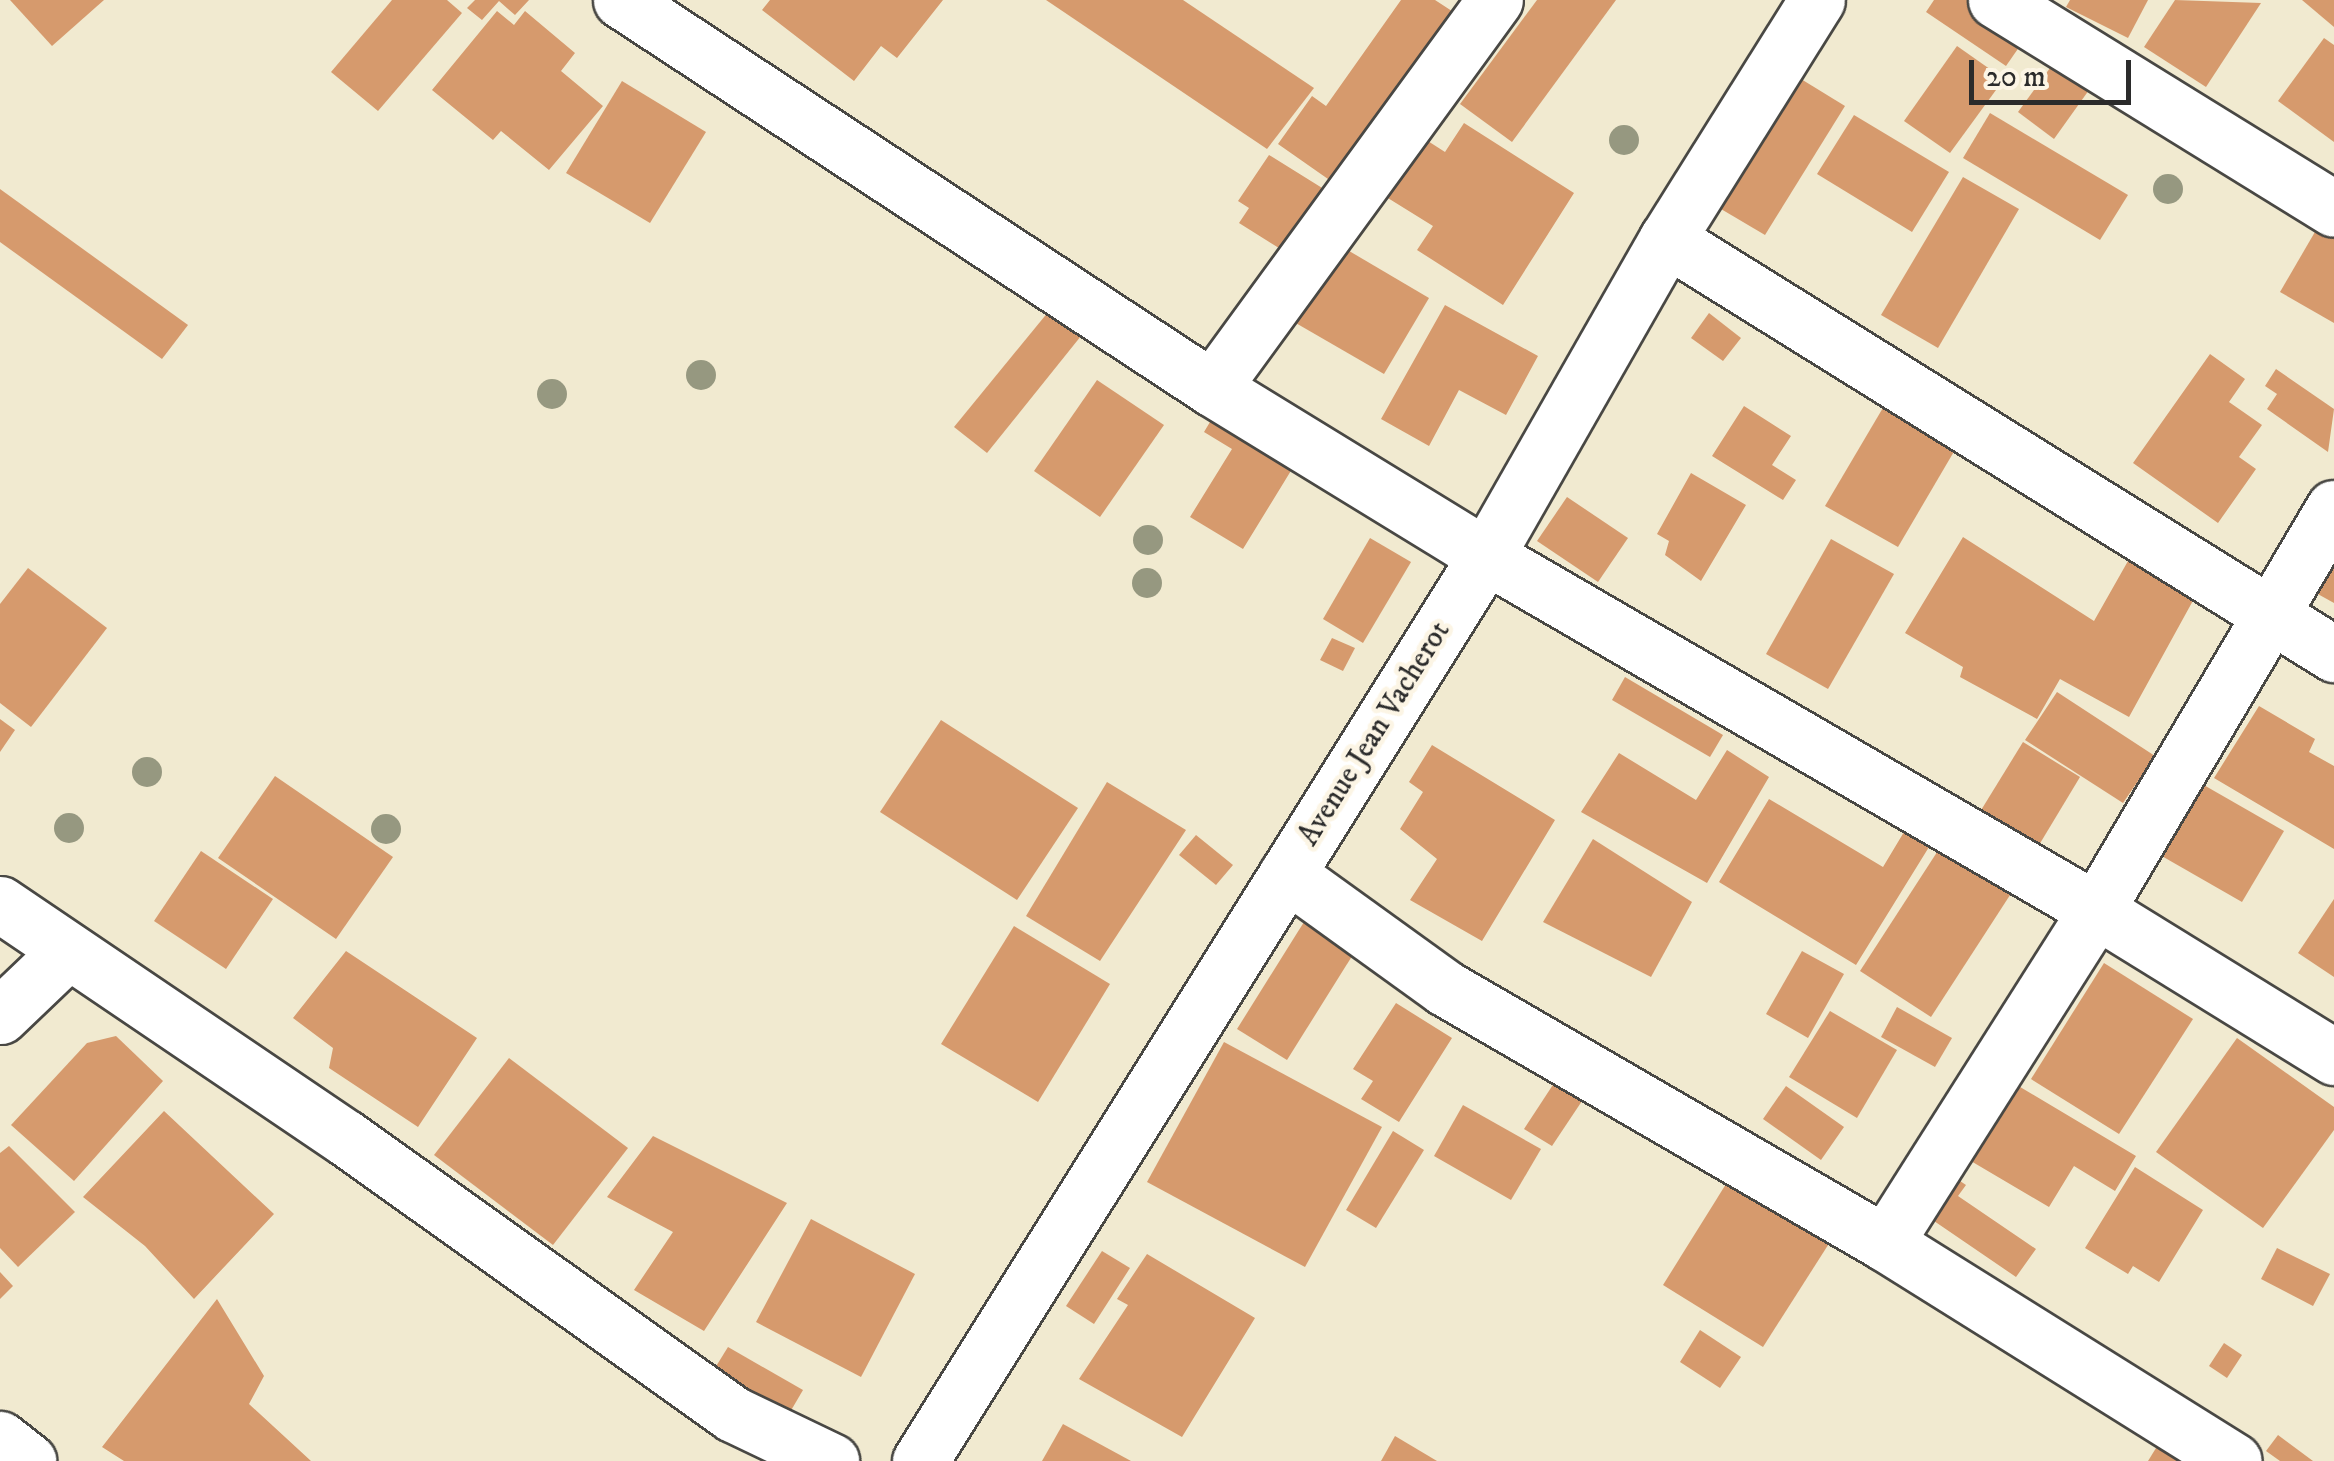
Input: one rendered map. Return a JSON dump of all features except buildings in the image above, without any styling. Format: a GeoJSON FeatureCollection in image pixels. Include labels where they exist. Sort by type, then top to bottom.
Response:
{"type":"FeatureCollection","features":[{"type":"Feature","properties":{"kind":"street"},"geometry":{"type":"LineString","coordinates":[[621,0],[1212,388],[1486,556],[2096,910],[2334,1058]]}},
{"type":"Feature","properties":{"kind":"street","name":"Avenue Jean Vacherot"},"geometry":{"type":"LineString","coordinates":[[920,1461],[1486,556],[1667,240],[1817,0]]}},
{"type":"Feature","properties":{"kind":"street"},"geometry":{"type":"LineString","coordinates":[[1996,0],[2334,208]]}},
{"type":"Feature","properties":{"kind":"street"},"geometry":{"type":"LineString","coordinates":[[1212,388],[1489,2]]}},
{"type":"Feature","properties":{"kind":"street"},"geometry":{"type":"LineString","coordinates":[[1667,240],[2334,654]]}},
{"type":"Feature","properties":{"kind":"street"},"geometry":{"type":"LineString","coordinates":[[1885,1242],[2096,910],[2334,508]]}},
{"type":"Feature","properties":{"kind":"street"},"geometry":{"type":"LineString","coordinates":[[1287,874],[1445,988],[1576,1069],[1885,1242],[2234,1461]]}},
{"type":"Feature","properties":{"kind":"street"},"geometry":{"type":"LineString","coordinates":[[0,904],[346,1138],[734,1414],[831,1461]]}},
{"type":"Feature","properties":{"kind":"street"},"geometry":{"type":"LineString","coordinates":[[0,1016],[66,952]]}},
{"type":"Feature","properties":{"kind":"street"},"geometry":{"type":"LineString","coordinates":[[0,1439],[28,1461]]}}]}
